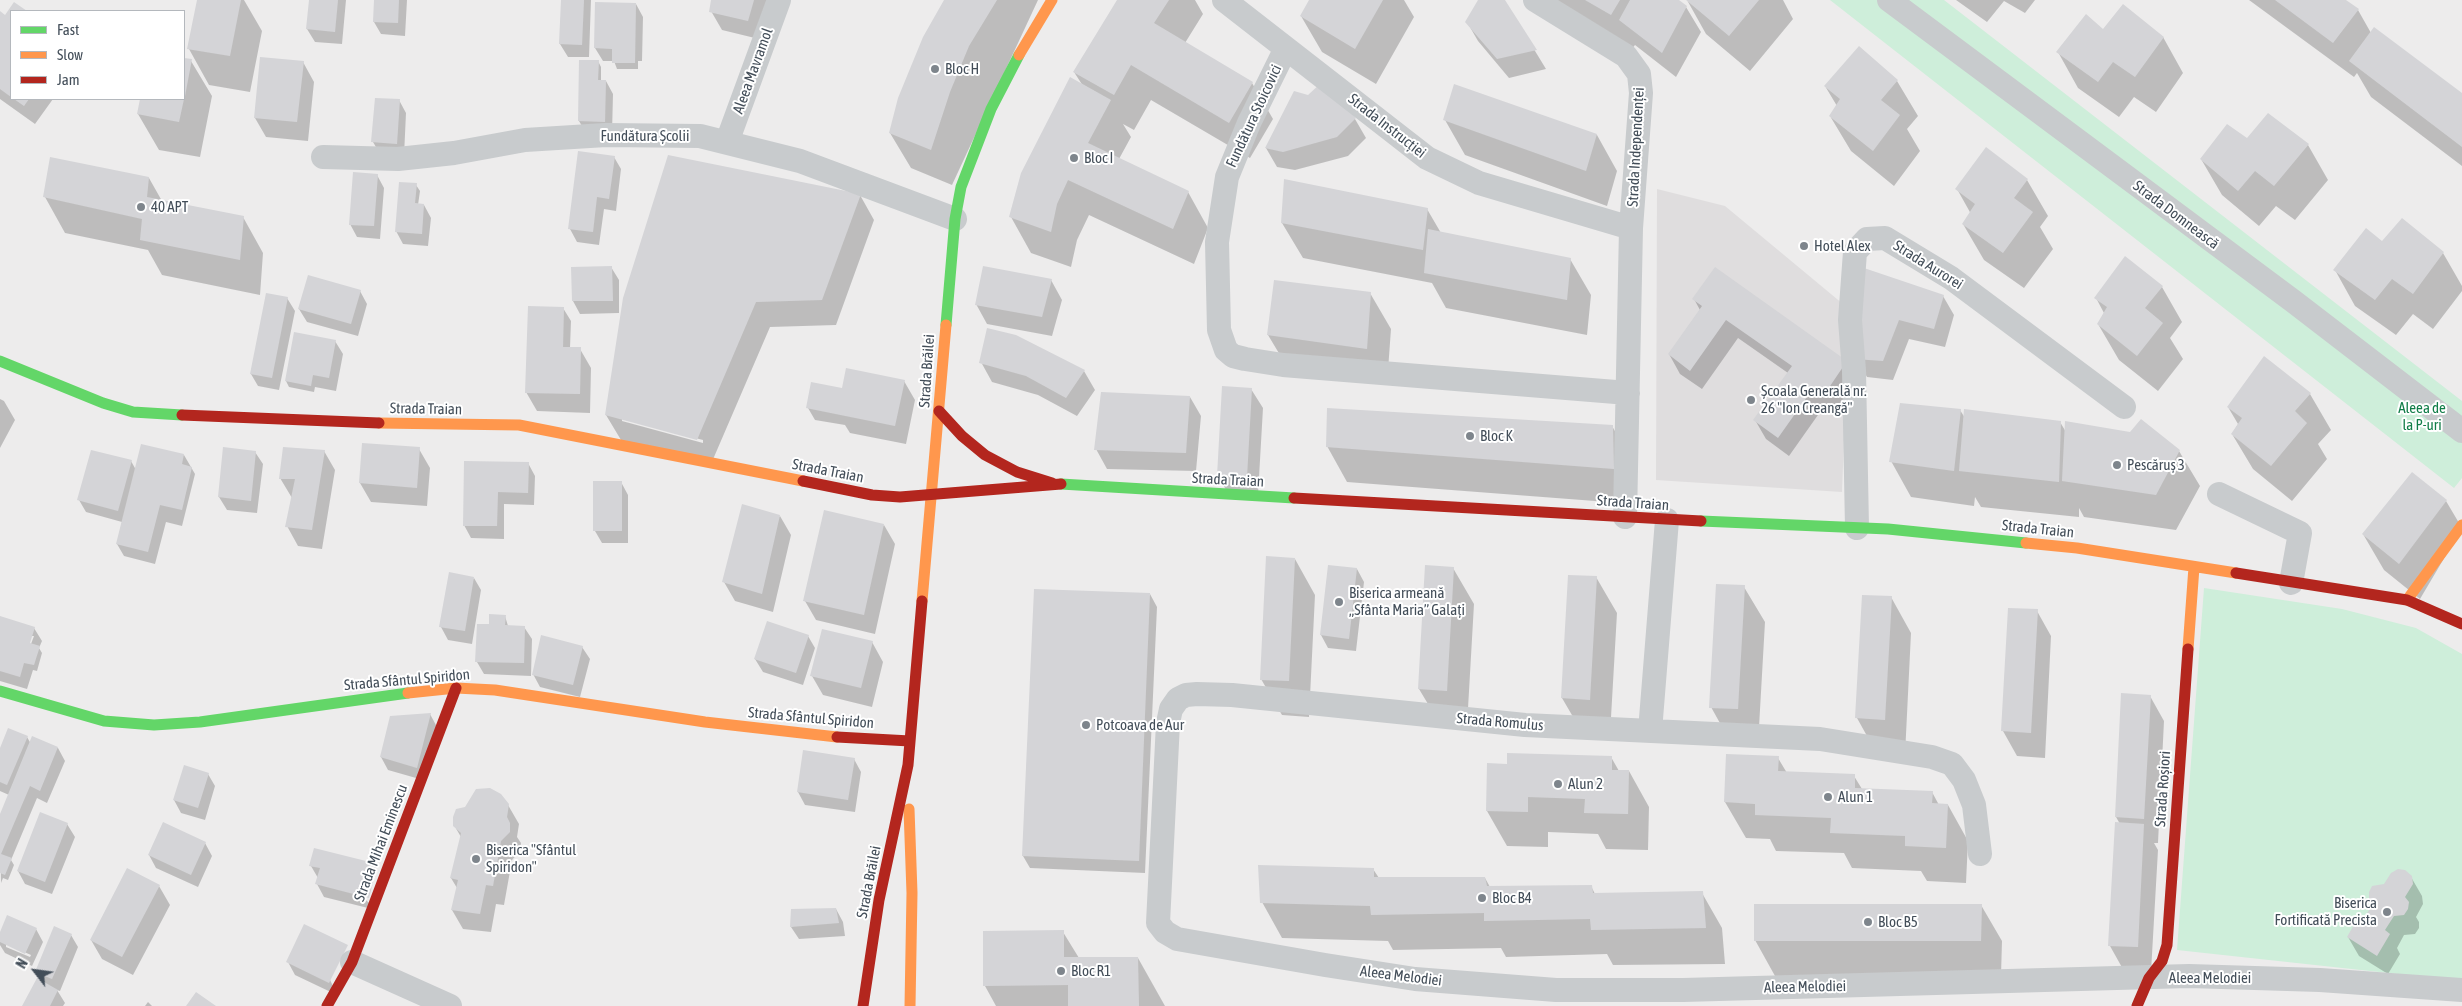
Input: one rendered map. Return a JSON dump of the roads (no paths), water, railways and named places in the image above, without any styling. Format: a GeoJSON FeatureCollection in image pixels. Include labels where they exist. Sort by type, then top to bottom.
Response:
{"type":"FeatureCollection","features":[{"type":"Feature","properties":{"kind":"main road","name":"Strada Brăilei"},"geometry":{"type":"LineString","coordinates":[[910,1006],[912,893],[908,765],[955,219],[961,187],[974,149],[991,109],[1022,49],[1052,0]]}},
{"type":"Feature","properties":{"kind":"main road","name":"Strada Traian"},"geometry":{"type":"LineString","coordinates":[[0,361],[104,403],[133,412],[329,422],[519,425],[872,495],[900,497],[931,495],[1052,483],[1668,520],[1857,528],[2077,548],[2407,600],[2462,624]]}},
{"type":"Feature","properties":{"kind":"main road"},"geometry":{"type":"LineString","coordinates":[[939,411],[985,455],[1017,472],[1052,483]]}},
{"type":"Feature","properties":{"kind":"main road"},"geometry":{"type":"LineString","coordinates":[[2407,600],[2462,525]]}},
{"type":"Feature","properties":{"kind":"main road","name":"Strada Roșiori"},"geometry":{"type":"LineString","coordinates":[[2137,1006],[2149,978],[2162,961],[2167,945],[2194,567]]}},
{"type":"Feature","properties":{"kind":"main road","name":"Strada Sfântul Spiridon"},"geometry":{"type":"LineString","coordinates":[[0,691],[104,721],[154,725],[200,722],[385,695],[456,688],[495,690],[657,716],[814,736],[910,741]]}},
{"type":"Feature","properties":{"kind":"main road","name":"Strada Mihai Eminescu"},"geometry":{"type":"LineString","coordinates":[[327,1006],[352,962],[456,688]]}},
{"type":"Feature","properties":{"kind":"main road","name":"Strada Brăilei"},"geometry":{"type":"LineString","coordinates":[[863,1006],[879,900],[908,765]]}},
{"type":"Feature","properties":{"kind":"street","name":"Aleea Mavramol"},"geometry":{"type":"LineString","coordinates":[[727,142],[779,0]]}},
{"type":"Feature","properties":{"kind":"street","name":"Strada Instrucției"},"geometry":{"type":"LineString","coordinates":[[1224,0],[1285,50],[1336,86],[1398,137],[1427,158],[1459,175],[1630,228]]}},
{"type":"Feature","properties":{"kind":"street","name":"Strada Independenței"},"geometry":{"type":"LineString","coordinates":[[1535,0],[1626,56],[1639,74],[1641,93],[1630,228],[1625,517]]}},
{"type":"Feature","properties":{"kind":"street","name":"Strada Domnească"},"geometry":{"type":"LineString","coordinates":[[1889,0],[2293,301],[2462,431]]}},
{"type":"Feature","properties":{"kind":"street","name":"Fundătura Stoicovici"},"geometry":{"type":"LineString","coordinates":[[1285,50],[1230,169],[1222,204],[1217,242],[1219,330],[1226,350],[1233,356],[1283,365],[1628,393]]}},
{"type":"Feature","properties":{"kind":"street","name":"Fundătura Școlii"},"geometry":{"type":"LineString","coordinates":[[323,157],[398,159],[454,153],[525,140],[606,135],[700,136],[800,161],[955,219]]}},
{"type":"Feature","properties":{"kind":"street","name":"Strada Aurorei"},"geometry":{"type":"LineString","coordinates":[[1857,528],[1854,370],[1850,320],[1855,252],[1867,240],[1885,238],[1952,278],[2124,407]]}},
{"type":"Feature","properties":{"kind":"street"},"geometry":{"type":"LineString","coordinates":[[2219,494],[2300,533],[2291,583]]}},
{"type":"Feature","properties":{"kind":"street"},"geometry":{"type":"LineString","coordinates":[[1650,731],[1668,520]]}},
{"type":"Feature","properties":{"kind":"street","name":"Strada Romulus"},"geometry":{"type":"LineString","coordinates":[[1158,923],[1168,723],[1171,709],[1178,699],[1186,695],[1232,695],[1525,725],[1820,739],[1932,758],[1952,764],[1964,780],[1974,805],[1980,854]]}},
{"type":"Feature","properties":{"kind":"street","name":"Aleea Melodiei"},"geometry":{"type":"LineString","coordinates":[[1158,923],[1165,932],[1177,939],[1324,965],[1415,979],[1556,990],[1683,990],[2189,976],[2281,978],[2462,990]]}},
{"type":"Feature","properties":{"kind":"street"},"geometry":{"type":"LineString","coordinates":[[352,962],[450,1006]]}},
{"type":"Feature","properties":{"kind":"place","name":"Bloc H"},"geometry":{"type":"Point","coordinates":[935,69]}},
{"type":"Feature","properties":{"kind":"place","name":"Bloc I"},"geometry":{"type":"Point","coordinates":[1074,158]}},
{"type":"Feature","properties":{"kind":"place","name":"40 APT"},"geometry":{"type":"Point","coordinates":[141,207]}},
{"type":"Feature","properties":{"kind":"place","name":"Hotel Alex"},"geometry":{"type":"Point","coordinates":[1804,246]}},
{"type":"Feature","properties":{"kind":"place","name":"Școala Generală nr. 26 \"Ion Creangă\""},"geometry":{"type":"Point","coordinates":[1751,400]}},
{"type":"Feature","properties":{"kind":"place","name":"Bloc K"},"geometry":{"type":"Point","coordinates":[1470,436]}},
{"type":"Feature","properties":{"kind":"place","name":"Pescăruș 3"},"geometry":{"type":"Point","coordinates":[2117,465]}},
{"type":"Feature","properties":{"kind":"place","name":"Biserica armeană „Sfânta Maria” Galați"},"geometry":{"type":"Point","coordinates":[1339,602]}},
{"type":"Feature","properties":{"kind":"place","name":"Potcoava de Aur"},"geometry":{"type":"Point","coordinates":[1086,725]}},
{"type":"Feature","properties":{"kind":"place","name":"Alun 2"},"geometry":{"type":"Point","coordinates":[1558,784]}},
{"type":"Feature","properties":{"kind":"place","name":"Alun 1"},"geometry":{"type":"Point","coordinates":[1828,797]}},
{"type":"Feature","properties":{"kind":"place","name":"Biserica \"Sfântul Spiridon\""},"geometry":{"type":"Point","coordinates":[476,859]}},
{"type":"Feature","properties":{"kind":"place","name":"Bloc B4"},"geometry":{"type":"Point","coordinates":[1482,898]}},
{"type":"Feature","properties":{"kind":"place","name":"Biserica Fortificată Precista"},"geometry":{"type":"Point","coordinates":[2387,912]}},
{"type":"Feature","properties":{"kind":"place","name":"Bloc B5"},"geometry":{"type":"Point","coordinates":[1868,922]}},
{"type":"Feature","properties":{"kind":"place","name":"Bloc R1"},"geometry":{"type":"Point","coordinates":[1061,971]}},
{"type":"Feature","properties":{"kind":"park label","name":"Aleea de la P-uri"},"geometry":{"type":"Point","coordinates":[2422,416]}}]}
